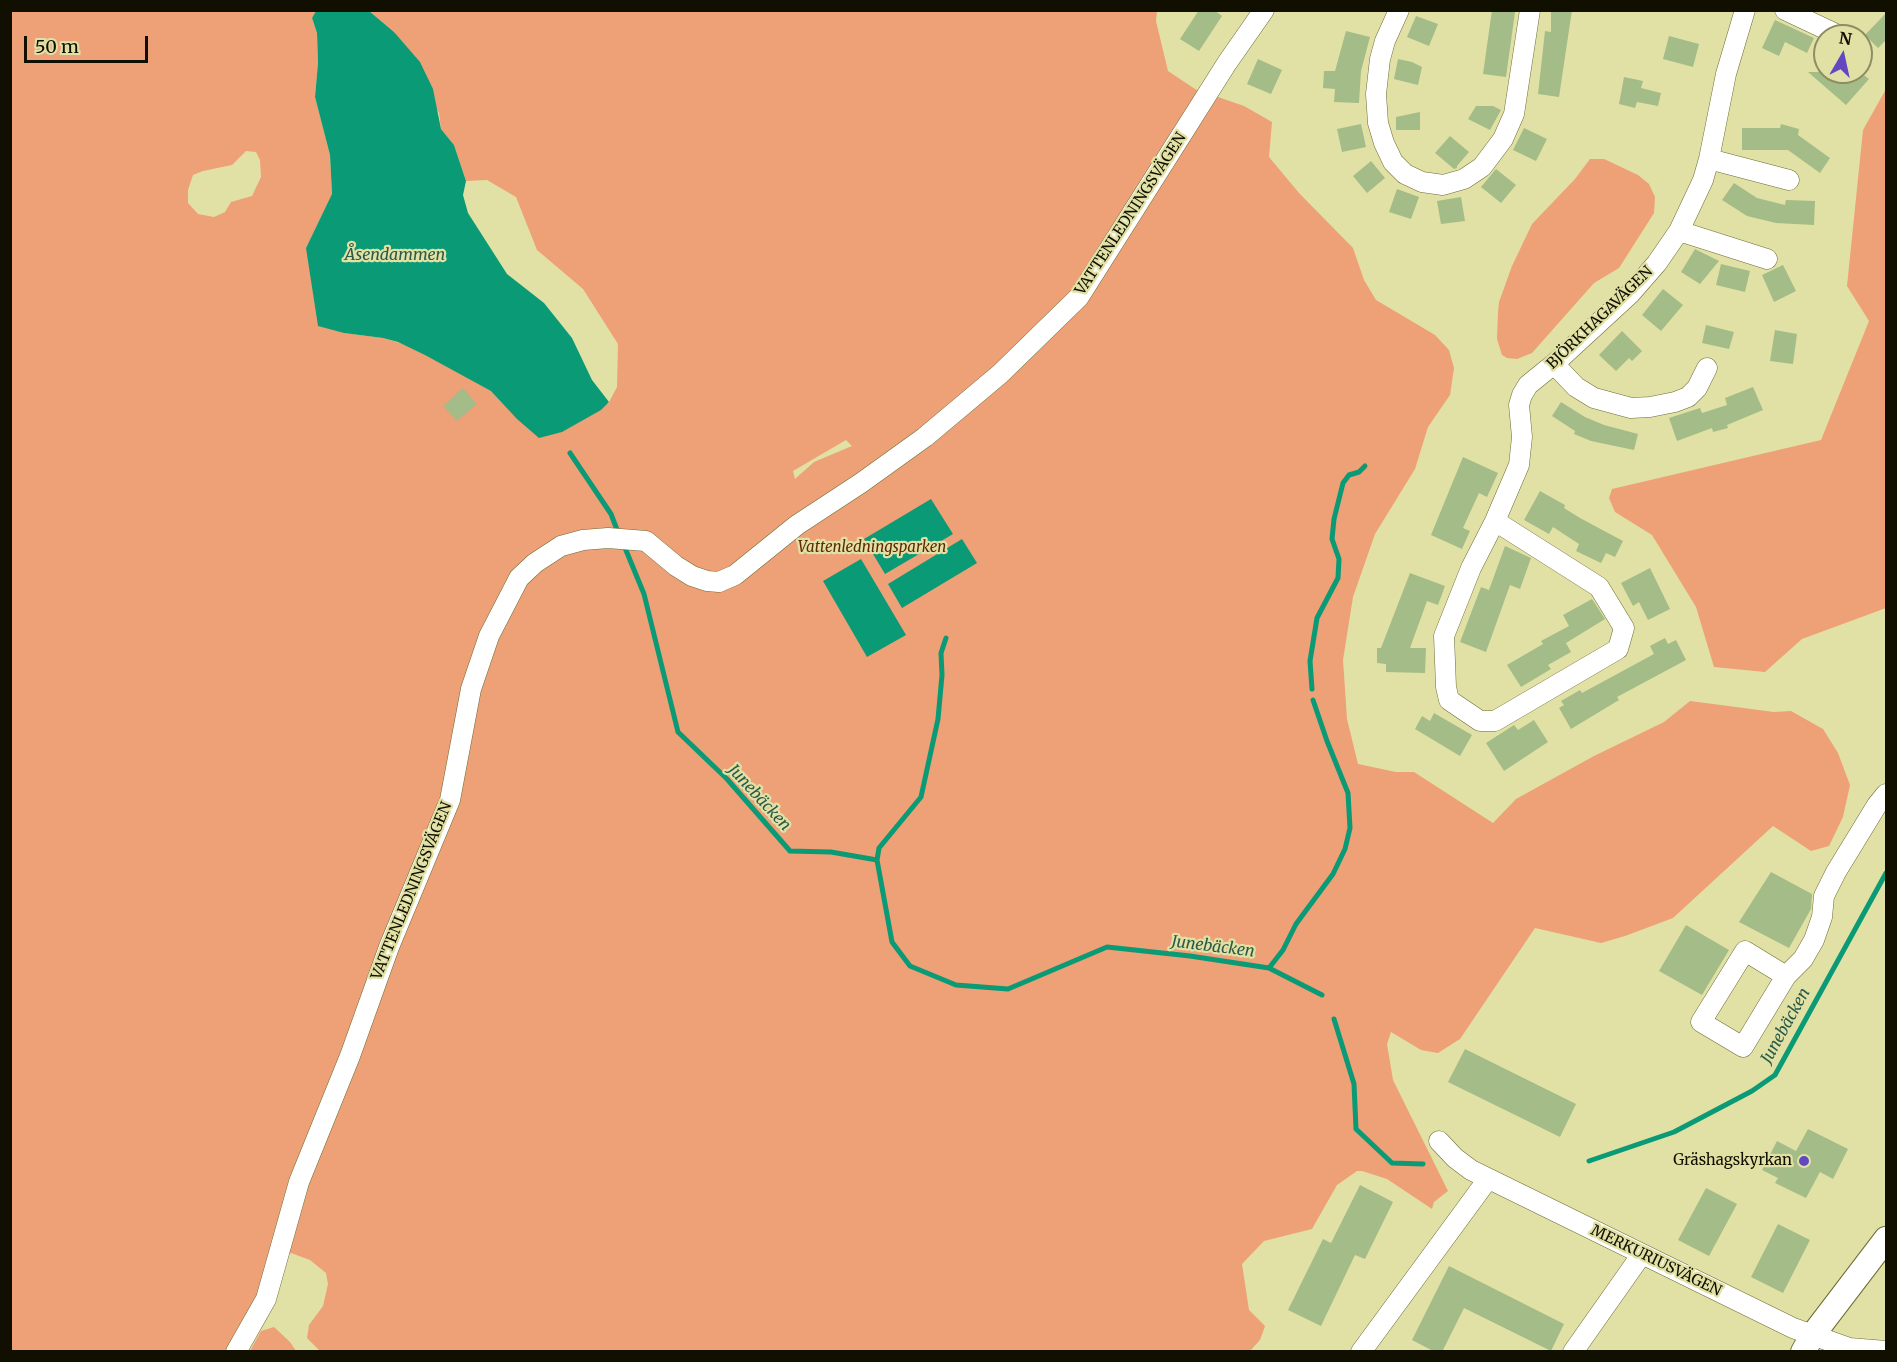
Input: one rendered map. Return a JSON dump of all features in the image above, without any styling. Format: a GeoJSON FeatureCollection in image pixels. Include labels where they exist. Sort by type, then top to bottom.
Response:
{"type":"FeatureCollection","features":[{"type":"Feature","properties":{"kind":"street","name":"VATTENLEDNINGSVÄGEN"},"geometry":{"type":"LineString","coordinates":[[236,1352],[266,1299],[299,1182],[350,1056],[388,948],[450,800],[471,689],[489,636],[519,578],[535,563],[561,546],[583,540],[608,538],[646,541],[692,576],[719,582],[735,575],[796,525],[861,483],[931,431],[1000,374],[1079,297],[1227,63],[1264,10]]}},
{"type":"Feature","properties":{"kind":"street"},"geometry":{"type":"LineString","coordinates":[[1399,10],[1384,41],[1380,59],[1376,94],[1378,123],[1393,162],[1406,174],[1422,182],[1443,185],[1464,179],[1482,167],[1503,139],[1514,114],[1530,10]]}},
{"type":"Feature","properties":{"kind":"street","name":"BJÖRKHAGAVÄGEN"},"geometry":{"type":"LineString","coordinates":[[1495,521],[1599,587],[1624,628],[1618,649],[1495,721],[1480,722],[1449,700],[1446,687],[1444,636],[1471,568],[1495,521],[1519,465],[1522,437],[1519,405],[1522,395],[1528,385],[1630,294],[1657,263],[1679,231],[1709,159],[1726,74],[1746,10]]}},
{"type":"Feature","properties":{"kind":"street"},"geometry":{"type":"LineString","coordinates":[[1785,10],[1815,24]]}},
{"type":"Feature","properties":{"kind":"street"},"geometry":{"type":"LineString","coordinates":[[1709,159],[1789,180]]}},
{"type":"Feature","properties":{"kind":"street"},"geometry":{"type":"LineString","coordinates":[[1679,231],[1767,259]]}},
{"type":"Feature","properties":{"kind":"street"},"geometry":{"type":"LineString","coordinates":[[1554,364],[1576,387],[1594,398],[1631,408],[1650,408],[1688,397],[1697,388],[1707,368]]}},
{"type":"Feature","properties":{"kind":"street"},"geometry":{"type":"LineString","coordinates":[[1786,976],[1745,951],[1701,1022],[1743,1047],[1786,976],[1803,959],[1814,940],[1828,888],[1887,794]]}},
{"type":"Feature","properties":{"kind":"street","name":"MERKURIUSVÄGEN"},"geometry":{"type":"LineString","coordinates":[[1439,1141],[1455,1158],[1471,1170],[1642,1254],[1808,1344],[1887,1351]]}},
{"type":"Feature","properties":{"kind":"street"},"geometry":{"type":"LineString","coordinates":[[1361,1352],[1488,1179]]}},
{"type":"Feature","properties":{"kind":"street"},"geometry":{"type":"LineString","coordinates":[[1808,1344],[1887,1239]]}},
{"type":"Feature","properties":{"kind":"street"},"geometry":{"type":"LineString","coordinates":[[1573,1352],[1642,1254]]}},
{"type":"Feature","properties":{"kind":"green space","name":"Vattenledningsparken"},"geometry":{"type":"Polygon","coordinates":[[[11,11],[316,11],[312,18],[317,33],[318,63],[315,97],[330,155],[332,195],[306,248],[344,333],[383,338],[608,404],[617,387],[618,344],[583,289],[537,250],[516,197],[487,180],[466,181],[454,145],[441,129],[439,113],[394,32],[369,11],[1157,11],[1156,21],[1168,71],[1195,89],[1244,106],[1272,122],[1269,157],[1299,193],[1353,248],[1364,280],[1376,300],[1435,335],[1449,350],[1454,368],[1450,395],[1428,427],[1415,469],[1375,534],[1353,597],[1343,660],[1347,719],[1358,764],[1396,772],[1414,772],[1493,823],[1516,799],[1594,756],[1664,722],[1690,701],[1774,712],[1791,711],[1823,729],[1838,753],[1850,785],[1843,817],[1829,846],[1811,851],[1773,826],[1673,918],[1601,943],[1535,928],[1460,1039],[1438,1053],[1421,1050],[1391,1032],[1387,1044],[1393,1080],[1448,1191],[1434,1202],[1432,1209],[1387,1179],[1357,1171],[1337,1185],[1312,1229],[1264,1241],[1242,1264],[1249,1310],[1265,1326],[1260,1340],[1250,1351],[320,1351],[307,1338],[309,1325],[323,1306],[328,1284],[326,1273],[310,1260],[291,1253],[270,1263],[262,1294],[230,1351],[11,1351],[11,11]],[[246,151],[232,165],[193,175],[188,190],[188,203],[198,214],[214,217],[225,212],[231,202],[252,196],[261,177],[260,160],[256,152],[246,151]],[[846,440],[793,471],[795,479],[814,462],[852,446],[846,440]]]}},
{"type":"Feature","properties":{"kind":"green space"},"geometry":{"type":"Polygon","coordinates":[[[1886,89],[1886,608],[1802,639],[1765,672],[1714,667],[1696,607],[1652,535],[1615,512],[1609,498],[1612,489],[1821,440],[1869,321],[1847,286],[1863,130],[1886,89]]]}},
{"type":"Feature","properties":{"kind":"green space"},"geometry":{"type":"Polygon","coordinates":[[[1590,159],[1604,159],[1638,175],[1649,184],[1655,197],[1654,213],[1619,268],[1594,283],[1532,353],[1517,359],[1507,358],[1502,355],[1497,339],[1498,313],[1499,302],[1512,266],[1532,224],[1575,179],[1590,159]]]}},
{"type":"Feature","properties":{"kind":"green space"},"geometry":{"type":"Polygon","coordinates":[[[274,1327],[296,1351],[250,1351],[261,1331],[274,1327]]]}},
{"type":"Feature","properties":{"kind":"water","name":"Åsendammen"},"geometry":{"type":"Polygon","coordinates":[[[316,11],[369,11],[394,32],[420,62],[433,89],[441,129],[454,145],[466,181],[463,195],[468,213],[507,274],[544,303],[572,338],[592,380],[609,402],[601,410],[562,432],[539,438],[517,419],[491,391],[425,355],[398,342],[318,326],[306,248],[332,194],[330,155],[315,97],[318,63],[317,33],[312,18],[316,11]]]}},
{"type":"Feature","properties":{"kind":"water"},"geometry":{"type":"Polygon","coordinates":[[[931,499],[953,534],[885,574],[864,539],[931,499]]]}},
{"type":"Feature","properties":{"kind":"water"},"geometry":{"type":"Polygon","coordinates":[[[962,539],[977,563],[902,608],[888,584],[962,539]]]}},
{"type":"Feature","properties":{"kind":"water"},"geometry":{"type":"Polygon","coordinates":[[[861,559],[906,635],[867,657],[823,581],[861,559]]]}},
{"type":"Feature","properties":{"kind":"building"},"geometry":{"type":"Polygon","coordinates":[[[1199,10],[1214,10],[1222,16],[1199,51],[1180,39],[1199,10]]]}},
{"type":"Feature","properties":{"kind":"building"},"geometry":{"type":"Polygon","coordinates":[[[1492,10],[1515,12],[1506,77],[1483,74],[1492,10]]]}},
{"type":"Feature","properties":{"kind":"building"},"geometry":{"type":"Polygon","coordinates":[[[1551,10],[1572,10],[1559,97],[1538,94],[1545,31],[1551,32],[1551,10]]]}},
{"type":"Feature","properties":{"kind":"building"},"geometry":{"type":"Polygon","coordinates":[[[1887,12],[1887,39],[1878,48],[1873,43],[1873,27],[1887,12]]]}},
{"type":"Feature","properties":{"kind":"building"},"geometry":{"type":"Polygon","coordinates":[[[1416,16],[1438,24],[1429,46],[1407,37],[1416,16]]]}},
{"type":"Feature","properties":{"kind":"building"},"geometry":{"type":"Polygon","coordinates":[[[1775,20],[1813,38],[1807,53],[1785,42],[1779,56],[1762,48],[1775,20]]]}},
{"type":"Feature","properties":{"kind":"building"},"geometry":{"type":"Polygon","coordinates":[[[1346,31],[1370,37],[1361,71],[1359,103],[1334,102],[1335,89],[1323,88],[1324,71],[1335,71],[1346,31]]]}},
{"type":"Feature","properties":{"kind":"building"},"geometry":{"type":"Polygon","coordinates":[[[1669,36],[1699,44],[1693,67],[1663,59],[1669,36]]]}},
{"type":"Feature","properties":{"kind":"building"},"geometry":{"type":"Polygon","coordinates":[[[1258,59],[1282,70],[1271,94],[1247,84],[1258,59]]]}},
{"type":"Feature","properties":{"kind":"building"},"geometry":{"type":"Polygon","coordinates":[[[1398,59],[1422,67],[1418,85],[1394,79],[1398,59]]]}},
{"type":"Feature","properties":{"kind":"building"},"geometry":{"type":"Polygon","coordinates":[[[1624,77],[1643,81],[1641,88],[1661,93],[1658,106],[1637,102],[1635,108],[1619,104],[1624,77]]]}},
{"type":"Feature","properties":{"kind":"building"},"geometry":{"type":"Polygon","coordinates":[[[1822,84],[1865,84],[1846,105],[1822,84]]]}},
{"type":"Feature","properties":{"kind":"building"},"geometry":{"type":"Polygon","coordinates":[[[1476,106],[1493,106],[1501,110],[1490,130],[1468,119],[1476,106]]]}},
{"type":"Feature","properties":{"kind":"building"},"geometry":{"type":"Polygon","coordinates":[[[1420,112],[1420,130],[1396,130],[1396,117],[1420,112]]]}},
{"type":"Feature","properties":{"kind":"building"},"geometry":{"type":"Polygon","coordinates":[[[1361,124],[1366,147],[1342,152],[1337,129],[1361,124]]]}},
{"type":"Feature","properties":{"kind":"building"},"geometry":{"type":"Polygon","coordinates":[[[1781,124],[1799,129],[1798,135],[1830,158],[1820,173],[1788,150],[1742,150],[1742,128],[1780,128],[1781,124]]]}},
{"type":"Feature","properties":{"kind":"building"},"geometry":{"type":"Polygon","coordinates":[[[1524,128],[1547,139],[1536,161],[1513,150],[1524,128]]]}},
{"type":"Feature","properties":{"kind":"building"},"geometry":{"type":"Polygon","coordinates":[[[1450,136],[1469,152],[1454,169],[1435,153],[1450,136]]]}},
{"type":"Feature","properties":{"kind":"building"},"geometry":{"type":"Polygon","coordinates":[[[1371,161],[1385,178],[1367,193],[1353,176],[1371,161]]]}},
{"type":"Feature","properties":{"kind":"building"},"geometry":{"type":"Polygon","coordinates":[[[1496,169],[1516,185],[1501,203],[1481,187],[1496,169]]]}},
{"type":"Feature","properties":{"kind":"building"},"geometry":{"type":"Polygon","coordinates":[[[1734,183],[1757,198],[1785,205],[1786,200],[1815,201],[1814,225],[1776,223],[1747,216],[1722,200],[1734,183]]]}},
{"type":"Feature","properties":{"kind":"building"},"geometry":{"type":"Polygon","coordinates":[[[1397,189],[1419,197],[1411,219],[1389,212],[1397,189]]]}},
{"type":"Feature","properties":{"kind":"building"},"geometry":{"type":"Polygon","coordinates":[[[1461,197],[1465,221],[1441,224],[1437,201],[1461,197]]]}},
{"type":"Feature","properties":{"kind":"building"},"geometry":{"type":"Polygon","coordinates":[[[1695,249],[1719,261],[1700,284],[1681,272],[1695,249]]]}},
{"type":"Feature","properties":{"kind":"building"},"geometry":{"type":"Polygon","coordinates":[[[1721,264],[1750,271],[1745,292],[1716,285],[1721,264]]]}},
{"type":"Feature","properties":{"kind":"building"},"geometry":{"type":"Polygon","coordinates":[[[1783,265],[1796,291],[1774,302],[1762,275],[1783,265]]]}},
{"type":"Feature","properties":{"kind":"building"},"geometry":{"type":"Polygon","coordinates":[[[1663,289],[1683,305],[1661,331],[1642,315],[1663,289]]]}},
{"type":"Feature","properties":{"kind":"building"},"geometry":{"type":"Polygon","coordinates":[[[1706,325],[1734,332],[1729,349],[1702,343],[1706,325]]]}},
{"type":"Feature","properties":{"kind":"building"},"geometry":{"type":"Polygon","coordinates":[[[1775,330],[1797,334],[1793,364],[1770,361],[1775,330]]]}},
{"type":"Feature","properties":{"kind":"building"},"geometry":{"type":"Polygon","coordinates":[[[1622,331],[1642,351],[1632,361],[1629,358],[1616,371],[1599,355],[1622,331]]]}},
{"type":"Feature","properties":{"kind":"building"},"geometry":{"type":"Polygon","coordinates":[[[1753,387],[1763,410],[1727,425],[1728,428],[1713,432],[1712,428],[1677,441],[1669,418],[1700,408],[1702,413],[1727,405],[1725,398],[1753,387]]]}},
{"type":"Feature","properties":{"kind":"building"},"geometry":{"type":"Polygon","coordinates":[[[463,388],[477,404],[457,421],[443,406],[463,388]]]}},
{"type":"Feature","properties":{"kind":"building"},"geometry":{"type":"Polygon","coordinates":[[[1561,402],[1585,417],[1604,425],[1638,434],[1634,450],[1591,441],[1574,434],[1575,431],[1552,416],[1561,402]]]}},
{"type":"Feature","properties":{"kind":"building"},"geometry":{"type":"Polygon","coordinates":[[[1463,457],[1498,473],[1487,497],[1479,493],[1463,528],[1470,531],[1462,549],[1431,535],[1463,457]]]}},
{"type":"Feature","properties":{"kind":"building"},"geometry":{"type":"Polygon","coordinates":[[[1540,491],[1565,505],[1564,508],[1580,518],[1623,541],[1615,557],[1606,553],[1601,563],[1576,551],[1579,544],[1553,527],[1549,534],[1524,520],[1540,491]]]}},
{"type":"Feature","properties":{"kind":"building"},"geometry":{"type":"Polygon","coordinates":[[[1505,546],[1531,558],[1520,589],[1510,585],[1486,652],[1460,642],[1481,587],[1489,590],[1505,546]]]}},
{"type":"Feature","properties":{"kind":"building"},"geometry":{"type":"Polygon","coordinates":[[[1650,568],[1670,609],[1648,620],[1639,602],[1633,606],[1621,583],[1650,568]]]}},
{"type":"Feature","properties":{"kind":"building"},"geometry":{"type":"Polygon","coordinates":[[[1410,573],[1445,586],[1438,605],[1427,601],[1410,648],[1426,648],[1425,673],[1386,672],[1386,664],[1377,663],[1377,648],[1381,648],[1410,573]]]}},
{"type":"Feature","properties":{"kind":"building"},"geometry":{"type":"Polygon","coordinates":[[[1592,599],[1605,619],[1566,643],[1571,652],[1548,665],[1551,669],[1521,687],[1507,665],[1543,644],[1541,641],[1569,626],[1563,615],[1592,599]]]}},
{"type":"Feature","properties":{"kind":"building"},"geometry":{"type":"Polygon","coordinates":[[[1665,638],[1668,644],[1676,640],[1686,660],[1617,697],[1619,700],[1571,729],[1559,708],[1564,705],[1561,701],[1580,690],[1582,693],[1654,654],[1650,646],[1665,638]]]}},
{"type":"Feature","properties":{"kind":"building"},"geometry":{"type":"Polygon","coordinates":[[[1434,713],[1472,735],[1460,756],[1415,729],[1422,716],[1430,721],[1434,713]]]}},
{"type":"Feature","properties":{"kind":"building"},"geometry":{"type":"Polygon","coordinates":[[[1534,720],[1548,742],[1504,771],[1486,743],[1514,725],[1518,730],[1534,720]]]}},
{"type":"Feature","properties":{"kind":"building"},"geometry":{"type":"Polygon","coordinates":[[[1771,872],[1812,894],[1811,909],[1789,948],[1739,922],[1771,872]]]}},
{"type":"Feature","properties":{"kind":"building"},"geometry":{"type":"Polygon","coordinates":[[[1686,925],[1729,950],[1702,995],[1659,971],[1686,925]]]}},
{"type":"Feature","properties":{"kind":"building"},"geometry":{"type":"Polygon","coordinates":[[[1465,1049],[1576,1104],[1560,1137],[1448,1082],[1465,1049]]]}},
{"type":"Feature","properties":{"kind":"building","name":"Gräshagskyrkan"},"geometry":{"type":"Polygon","coordinates":[[[1808,1129],[1848,1149],[1833,1179],[1820,1172],[1806,1198],[1775,1183],[1778,1178],[1762,1170],[1777,1141],[1796,1151],[1808,1129]]]}},
{"type":"Feature","properties":{"kind":"building"},"geometry":{"type":"Polygon","coordinates":[[[1360,1185],[1393,1202],[1365,1259],[1355,1255],[1321,1326],[1288,1310],[1323,1239],[1331,1243],[1360,1185]]]}},
{"type":"Feature","properties":{"kind":"building"},"geometry":{"type":"Polygon","coordinates":[[[1706,1188],[1737,1204],[1709,1256],[1678,1240],[1706,1188]]]}},
{"type":"Feature","properties":{"kind":"building"},"geometry":{"type":"Polygon","coordinates":[[[1778,1224],[1810,1240],[1783,1293],[1751,1277],[1778,1224]]]}},
{"type":"Feature","properties":{"kind":"building"},"geometry":{"type":"Polygon","coordinates":[[[1449,1266],[1564,1324],[1551,1351],[1464,1308],[1442,1352],[1435,1352],[1412,1340],[1449,1266]]]}},
{"type":"Feature","properties":{"kind":"waterway","name":"Junebäcken"},"geometry":{"type":"LineString","coordinates":[[570,453],[611,514],[619,535]]}},
{"type":"Feature","properties":{"kind":"waterway"},"geometry":{"type":"LineString","coordinates":[[1312,689],[1310,661],[1317,618],[1338,578],[1339,559],[1332,539],[1334,519],[1343,483],[1349,475],[1359,472],[1365,466]]}},
{"type":"Feature","properties":{"kind":"waterway","name":"Junebäcken"},"geometry":{"type":"LineString","coordinates":[[623,543],[644,594],[678,732],[727,779],[790,851],[831,852],[877,860],[892,942],[910,966],[956,985],[1008,989],[1107,947],[1269,968],[1322,995]]}},
{"type":"Feature","properties":{"kind":"waterway"},"geometry":{"type":"LineString","coordinates":[[877,860],[879,848],[921,797],[938,719],[942,675],[941,653],[946,638]]}},
{"type":"Feature","properties":{"kind":"waterway"},"geometry":{"type":"LineString","coordinates":[[1269,968],[1283,950],[1296,924],[1333,874],[1345,849],[1350,828],[1348,793],[1313,700]]}},
{"type":"Feature","properties":{"kind":"waterway","name":"Junebäcken"},"geometry":{"type":"LineString","coordinates":[[1589,1161],[1674,1132],[1752,1091],[1775,1075],[1886,873]]}},
{"type":"Feature","properties":{"kind":"waterway","name":"Junebäcken"},"geometry":{"type":"LineString","coordinates":[[1334,1019],[1354,1084],[1356,1129],[1392,1163],[1423,1164]]}},
{"type":"Feature","properties":{"kind":"place","name":"Gräshagskyrkan"},"geometry":{"type":"Point","coordinates":[1804,1161]}}]}
